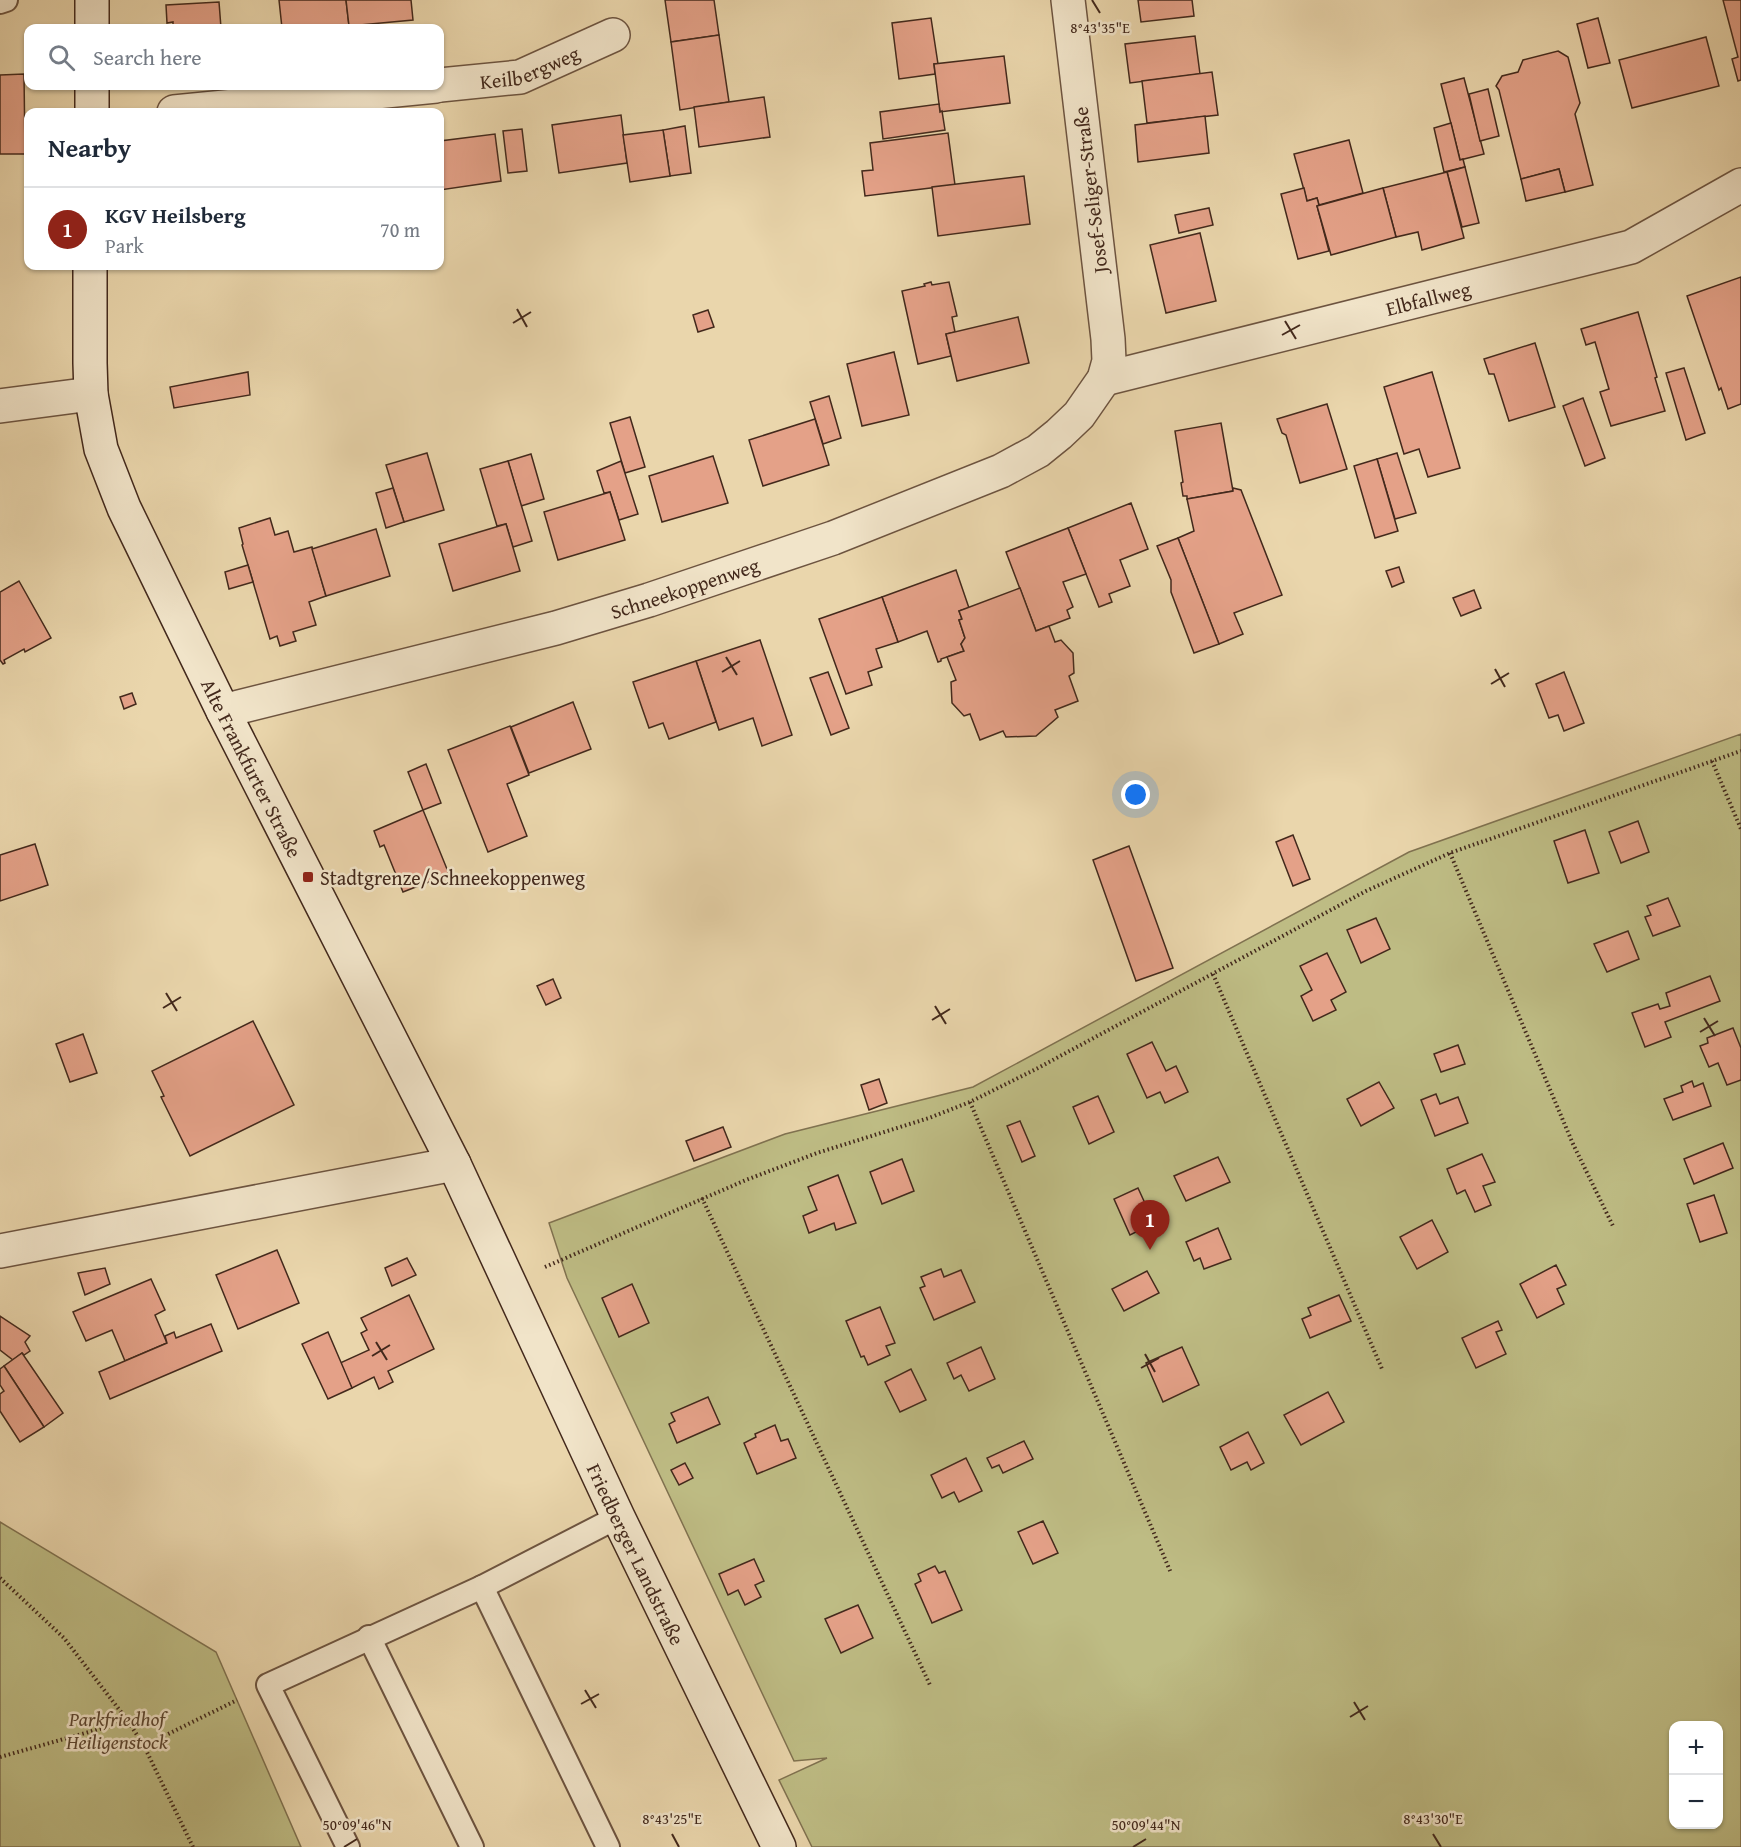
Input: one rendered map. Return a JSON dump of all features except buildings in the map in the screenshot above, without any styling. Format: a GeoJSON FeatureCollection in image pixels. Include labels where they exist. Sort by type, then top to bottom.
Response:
{"type":"FeatureCollection","features":[{"type":"Feature","properties":{"kind":"street"},"geometry":{"type":"LineString","coordinates":[[92,0],[92,24]]}},
{"type":"Feature","properties":{"kind":"street","name":"Josef-Seliger-Straße"},"geometry":{"type":"LineString","coordinates":[[1068,0],[1108,339],[1109,361],[1104,379]]}},
{"type":"Feature","properties":{"kind":"street","name":"Keilbergweg"},"geometry":{"type":"LineString","coordinates":[[444,84],[520,77],[613,35]]}},
{"type":"Feature","properties":{"kind":"street"},"geometry":{"type":"LineString","coordinates":[[92,90],[92,108]]}},
{"type":"Feature","properties":{"kind":"street","name":"Keilbergweg"},"geometry":{"type":"LineString","coordinates":[[213,108],[389,90]]}},
{"type":"Feature","properties":{"kind":"street","name":"Elbfallweg"},"geometry":{"type":"LineString","coordinates":[[1104,379],[1631,247],[1741,185]]}},
{"type":"Feature","properties":{"kind":"street","name":"Alte Frankfurter Straße"},"geometry":{"type":"LineString","coordinates":[[90,270],[92,394],[101,449],[109,472],[124,508],[223,711],[454,1164],[503,1270]]}},
{"type":"Feature","properties":{"kind":"street","name":"Schneekoppenweg"},"geometry":{"type":"LineString","coordinates":[[223,711],[556,628],[649,600],[833,538],[1001,471],[1021,460],[1059,434],[1079,415],[1104,379]]}},
{"type":"Feature","properties":{"kind":"street"},"geometry":{"type":"LineString","coordinates":[[0,406],[92,394]]}},
{"type":"Feature","properties":{"kind":"street"},"geometry":{"type":"LineString","coordinates":[[0,1251],[454,1164]]}},
{"type":"Feature","properties":{"kind":"street","name":"Friedberger Landstraße"},"geometry":{"type":"LineString","coordinates":[[503,1270],[618,1517],[779,1847]]}},
{"type":"Feature","properties":{"kind":"lane"},"geometry":{"type":"LineString","coordinates":[[0,2],[6,0]]}},
{"type":"Feature","properties":{"kind":"lane"},"geometry":{"type":"LineString","coordinates":[[348,1847],[268,1685],[482,1587],[618,1517]]}},
{"type":"Feature","properties":{"kind":"lane"},"geometry":{"type":"LineString","coordinates":[[482,1587],[609,1847]]}},
{"type":"Feature","properties":{"kind":"lane"},"geometry":{"type":"LineString","coordinates":[[369,1637],[472,1847]]}},
{"type":"Feature","properties":{"kind":"path"},"geometry":{"type":"LineString","coordinates":[[503,1270],[702,1198],[817,1153],[928,1118],[970,1102],[1038,1068],[1366,891],[1450,853],[1741,751]]}},
{"type":"Feature","properties":{"kind":"path"},"geometry":{"type":"LineString","coordinates":[[1712,761],[1741,829]]}},
{"type":"Feature","properties":{"kind":"path"},"geometry":{"type":"LineString","coordinates":[[1450,853],[1572,1144],[1613,1226]]}},
{"type":"Feature","properties":{"kind":"path"},"geometry":{"type":"LineString","coordinates":[[1213,974],[1382,1369]]}},
{"type":"Feature","properties":{"kind":"path"},"geometry":{"type":"LineString","coordinates":[[970,1102],[1171,1573]]}},
{"type":"Feature","properties":{"kind":"path"},"geometry":{"type":"LineString","coordinates":[[702,1198],[930,1685]]}},
{"type":"Feature","properties":{"kind":"path"},"geometry":{"type":"LineString","coordinates":[[0,1578],[64,1638],[128,1721],[144,1746],[193,1847]]}},
{"type":"Feature","properties":{"kind":"path"},"geometry":{"type":"LineString","coordinates":[[144,1746],[268,1685]]}},
{"type":"Feature","properties":{"kind":"path"},"geometry":{"type":"LineString","coordinates":[[0,1757],[128,1721]]}},
{"type":"Feature","properties":{"kind":"green space"},"geometry":{"type":"Polygon","coordinates":[[[1741,734],[1741,1847],[812,1847],[779,1780],[827,1758],[794,1761],[567,1278],[549,1223],[785,1134],[973,1087],[1409,852],[1741,734]]]}},
{"type":"Feature","properties":{"kind":"green space","name":"Parkfriedhof Heiligenstock"},"geometry":{"type":"Polygon","coordinates":[[[0,1522],[216,1652],[301,1847],[0,1847],[0,1522]]]}},
{"type":"Feature","properties":{"kind":"place","name":"Stadtgrenze/Schneekoppenweg"},"geometry":{"type":"Point","coordinates":[308,877]}},
{"type":"Feature","properties":{"kind":"place","name":"KGV Heilsberg"},"geometry":{"type":"Point","coordinates":[1150,1250]}}]}
